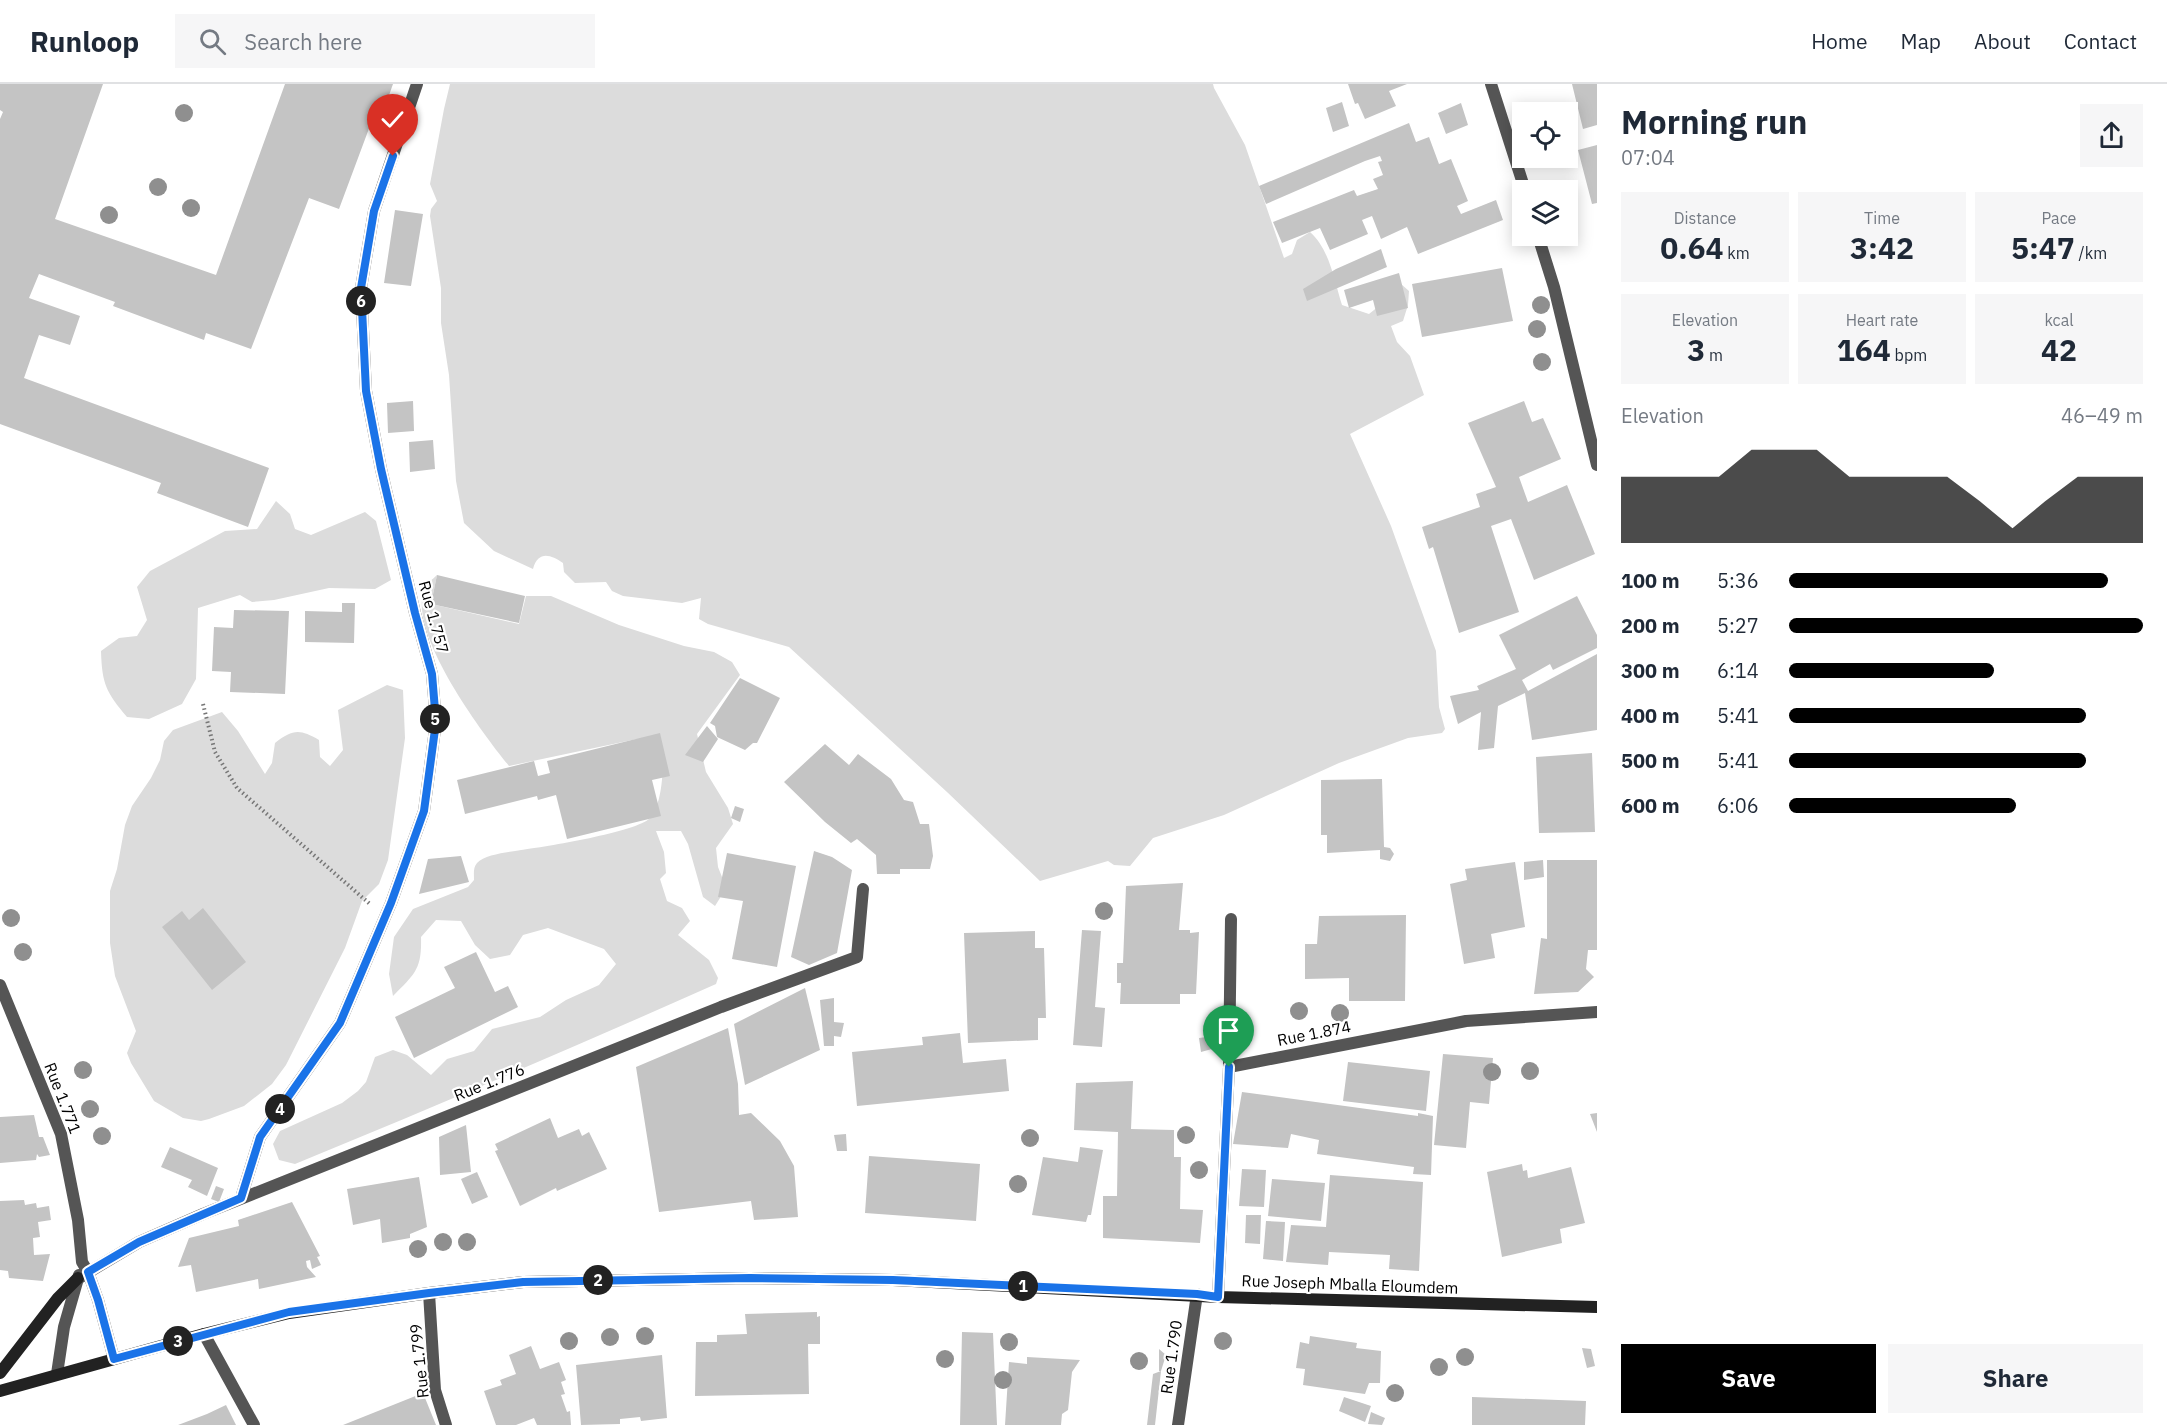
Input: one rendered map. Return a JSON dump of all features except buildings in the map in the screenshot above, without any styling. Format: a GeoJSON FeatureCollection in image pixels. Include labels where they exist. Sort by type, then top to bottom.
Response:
{"type":"FeatureCollection","features":[{"type":"Feature","properties":{"kind":"main road"},"geometry":{"type":"LineString","coordinates":[[0,1373],[58,1298],[83,1271]]}},
{"type":"Feature","properties":{"kind":"main road","name":"Rue Joseph Mballa Eloumdem"},"geometry":{"type":"LineString","coordinates":[[0,1391],[289,1312],[523,1282],[750,1278],[893,1280],[1197,1294],[1218,1297],[1597,1307]]}},
{"type":"Feature","properties":{"kind":"street","name":"Rue 1.757"},"geometry":{"type":"LineString","coordinates":[[241,1198],[260,1137],[340,1023],[385,917],[424,811],[436,722],[432,674],[383,480],[366,391],[361,288],[374,211],[417,84]]}},
{"type":"Feature","properties":{"kind":"street"},"geometry":{"type":"LineString","coordinates":[[1491,84],[1522,180]]}},
{"type":"Feature","properties":{"kind":"street"},"geometry":{"type":"LineString","coordinates":[[1541,246],[1554,287],[1597,465]]}},
{"type":"Feature","properties":{"kind":"street","name":"Rue 1.776"},"geometry":{"type":"LineString","coordinates":[[83,1271],[139,1242],[241,1198],[721,1007],[857,957],[863,889]]}},
{"type":"Feature","properties":{"kind":"street"},"geometry":{"type":"LineString","coordinates":[[1218,1297],[1229,1067],[1231,919]]}},
{"type":"Feature","properties":{"kind":"street","name":"Rue 1.771"},"geometry":{"type":"LineString","coordinates":[[0,985],[62,1134],[78,1220],[83,1271],[98,1300],[114,1359]]}},
{"type":"Feature","properties":{"kind":"street","name":"Rue 1.874"},"geometry":{"type":"LineString","coordinates":[[1229,1067],[1466,1021],[1597,1012]]}},
{"type":"Feature","properties":{"kind":"street","name":"Rue 1.771"},"geometry":{"type":"LineString","coordinates":[[57,1374],[64,1327],[83,1271]]}},
{"type":"Feature","properties":{"kind":"street","name":"Rue 1.799"},"geometry":{"type":"LineString","coordinates":[[429,1293],[435,1390],[446,1425]]}},
{"type":"Feature","properties":{"kind":"street","name":"Rue 1.790"},"geometry":{"type":"LineString","coordinates":[[1178,1425],[1197,1294]]}},
{"type":"Feature","properties":{"kind":"street"},"geometry":{"type":"LineString","coordinates":[[204,1334],[254,1425]]}},
{"type":"Feature","properties":{"kind":"path"},"geometry":{"type":"LineString","coordinates":[[203,704],[215,752],[237,788],[385,917]]}},
{"type":"Feature","properties":{"kind":"shaded area"},"geometry":{"type":"Polygon","coordinates":[[[450,84],[1213,84],[1245,145],[1284,258],[1292,254],[1297,240],[1310,232],[1327,256],[1342,305],[1369,314],[1379,306],[1393,277],[1409,291],[1403,321],[1391,326],[1397,342],[1410,356],[1424,395],[1350,434],[1391,526],[1436,651],[1439,707],[1445,729],[1442,733],[1408,738],[1339,763],[1224,815],[1153,838],[1130,866],[1114,865],[1108,861],[1040,881],[789,647],[708,624],[699,619],[701,598],[682,603],[623,596],[612,591],[606,582],[575,583],[564,572],[563,563],[549,556],[538,559],[533,569],[494,551],[464,523],[456,481],[449,375],[441,323],[441,288],[430,216],[431,209],[437,201],[430,184],[450,84]]]}},
{"type":"Feature","properties":{"kind":"shaded area"},"geometry":{"type":"Polygon","coordinates":[[[276,501],[290,514],[295,529],[311,535],[365,512],[376,521],[391,580],[375,589],[329,588],[274,600],[252,602],[240,595],[198,608],[196,679],[182,704],[149,719],[127,717],[106,687],[101,651],[119,638],[137,636],[147,620],[137,587],[150,571],[225,531],[257,529],[276,501]]]}},
{"type":"Feature","properties":{"kind":"shaded area"},"geometry":{"type":"Polygon","coordinates":[[[437,575],[431,604],[519,624],[526,596],[551,596],[619,625],[684,646],[714,652],[732,662],[740,675],[697,734],[706,772],[728,808],[733,824],[716,848],[718,867],[724,882],[720,898],[715,906],[703,897],[688,844],[681,831],[656,831],[664,852],[666,873],[660,879],[667,901],[682,908],[690,921],[678,935],[709,960],[718,978],[716,984],[295,1164],[279,1160],[273,1144],[280,1131],[342,1103],[358,1091],[366,1082],[375,1057],[393,1050],[407,1055],[431,1075],[447,1059],[474,1051],[492,1029],[540,1017],[566,1000],[599,985],[616,964],[604,949],[548,928],[523,935],[510,955],[490,959],[475,945],[461,921],[436,920],[421,937],[420,957],[416,970],[393,996],[389,974],[394,937],[413,909],[468,887],[474,880],[476,865],[486,857],[589,838],[642,823],[650,818],[658,804],[663,767],[663,751],[637,739],[509,766],[466,706],[436,656],[422,608],[424,589],[437,575]]]}},
{"type":"Feature","properties":{"kind":"shaded area"},"geometry":{"type":"Polygon","coordinates":[[[387,685],[403,690],[405,738],[388,860],[379,884],[362,901],[345,948],[286,1065],[272,1084],[244,1106],[201,1121],[183,1118],[154,1101],[127,1053],[136,1031],[115,976],[110,943],[110,891],[117,869],[125,825],[132,806],[151,778],[160,760],[164,741],[173,730],[222,712],[238,731],[265,774],[272,763],[275,743],[297,732],[319,740],[320,757],[330,766],[343,750],[338,710],[387,685]]]}},
{"type":"Feature","properties":{"kind":"route"},"geometry":{"type":"LineString","coordinates":[[393,156],[374,211],[361,288],[366,391],[381,469],[432,674],[436,722],[424,811],[391,903],[340,1023],[260,1137],[241,1198],[139,1242],[88,1272],[114,1359],[289,1312],[523,1282],[750,1278],[893,1280],[1197,1294],[1218,1297],[1229,1067]]}}]}
